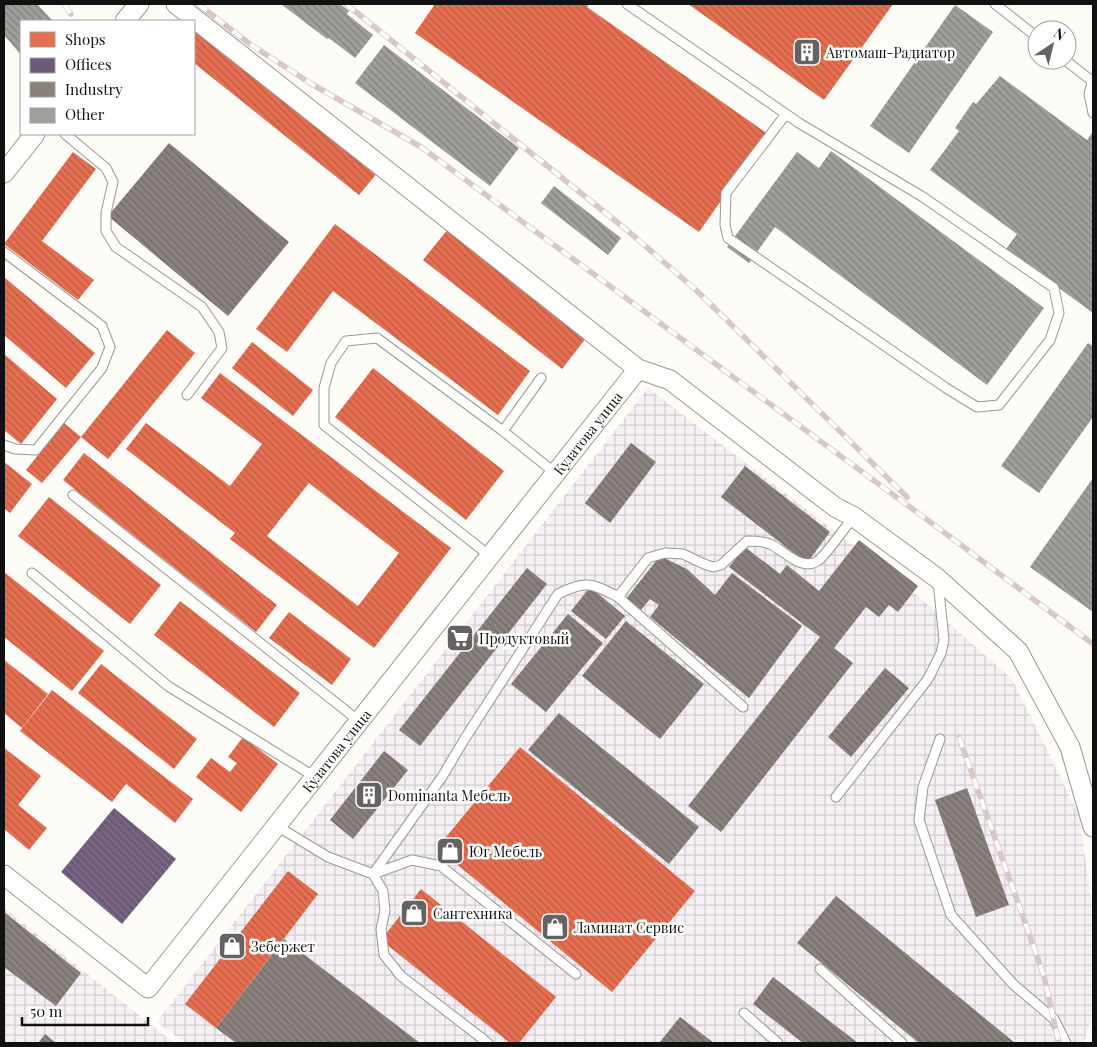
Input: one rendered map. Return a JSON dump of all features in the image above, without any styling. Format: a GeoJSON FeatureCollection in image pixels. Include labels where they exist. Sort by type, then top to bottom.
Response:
{"type":"FeatureCollection","features":[{"type":"Feature","properties":{"kind":"street"},"geometry":{"type":"LineString","coordinates":[[126,20],[139,4]]}},
{"type":"Feature","properties":{"kind":"street"},"geometry":{"type":"LineString","coordinates":[[176,4],[638,369],[670,380],[834,507],[854,517],[937,578],[1018,651],[1070,747],[1093,827]]}},
{"type":"Feature","properties":{"kind":"street"},"geometry":{"type":"LineString","coordinates":[[4,173],[34,135]]}},
{"type":"Feature","properties":{"kind":"street","name":"Кулатова улица"},"geometry":{"type":"LineString","coordinates":[[4,874],[148,988],[638,369]]}},
{"type":"Feature","properties":{"kind":"lane"},"geometry":{"type":"LineString","coordinates":[[627,4],[786,114],[923,197],[1054,288],[1059,313],[1050,340],[999,405],[977,407],[728,238],[725,225],[726,194],[786,114]]}},
{"type":"Feature","properties":{"kind":"lane"},"geometry":{"type":"LineString","coordinates":[[995,4],[1027,29]]}},
{"type":"Feature","properties":{"kind":"lane"},"geometry":{"type":"LineString","coordinates":[[1077,68],[1093,80],[1089,94],[1093,113]]}},
{"type":"Feature","properties":{"kind":"lane"},"geometry":{"type":"LineString","coordinates":[[66,135],[106,168],[113,182],[106,213],[106,231],[116,247],[202,307],[219,332],[222,348],[188,396]]}},
{"type":"Feature","properties":{"kind":"lane"},"geometry":{"type":"LineString","coordinates":[[4,252],[102,326],[110,347],[102,368],[36,450],[14,450],[4,444]]}},
{"type":"Feature","properties":{"kind":"lane"},"geometry":{"type":"LineString","coordinates":[[490,556],[324,426],[324,388],[331,363],[346,341],[377,338],[555,473]]}},
{"type":"Feature","properties":{"kind":"lane"},"geometry":{"type":"LineString","coordinates":[[502,431],[541,378]]}},
{"type":"Feature","properties":{"kind":"lane"},"geometry":{"type":"LineString","coordinates":[[73,495],[359,721]]}},
{"type":"Feature","properties":{"kind":"lane"},"geometry":{"type":"LineString","coordinates":[[618,597],[648,558],[665,554],[683,554],[713,567],[721,565],[747,541],[760,541],[772,545],[796,561],[806,564],[818,561],[854,517]]}},
{"type":"Feature","properties":{"kind":"lane"},"geometry":{"type":"LineString","coordinates":[[32,573],[168,686],[316,777]]}},
{"type":"Feature","properties":{"kind":"lane"},"geometry":{"type":"LineString","coordinates":[[836,797],[928,679],[941,652],[944,640],[937,578]]}},
{"type":"Feature","properties":{"kind":"lane"},"geometry":{"type":"LineString","coordinates":[[374,874],[442,777],[558,594],[576,585],[597,586],[618,597],[743,707]]}},
{"type":"Feature","properties":{"kind":"lane"},"geometry":{"type":"LineString","coordinates":[[940,739],[923,787],[919,820],[951,915],[1013,984],[1054,1019],[1066,1043]]}},
{"type":"Feature","properties":{"kind":"lane"},"geometry":{"type":"LineString","coordinates":[[276,826],[328,857],[374,874],[412,860],[441,866],[576,974]]}},
{"type":"Feature","properties":{"kind":"lane"},"geometry":{"type":"LineString","coordinates":[[374,874],[382,891],[385,911],[381,929],[384,954],[401,976],[488,1043]]}},
{"type":"Feature","properties":{"kind":"lane"},"geometry":{"type":"LineString","coordinates":[[820,969],[902,1043]]}},
{"type":"Feature","properties":{"kind":"lane"},"geometry":{"type":"LineString","coordinates":[[744,1013],[778,1043]]}},
{"type":"Feature","properties":{"kind":"shaded area"},"geometry":{"type":"Polygon","coordinates":[[[648,388],[910,589],[1012,679],[1079,815],[1093,913],[1093,1012],[1084,1043],[185,1043],[157,1022],[648,388]]]}},
{"type":"Feature","properties":{"kind":"shaded area"},"geometry":{"type":"Polygon","coordinates":[[[4,908],[115,996],[174,1043],[4,1043],[4,908]]]}},
{"type":"Feature","properties":{"kind":"building: Shops"},"geometry":{"type":"Polygon","coordinates":[[[435,4],[589,4],[587,7],[768,134],[699,232],[415,33],[435,4]]]}},
{"type":"Feature","properties":{"kind":"building: Shops","name":"Автомаш-Радиатор"},"geometry":{"type":"Polygon","coordinates":[[[688,4],[893,4],[824,100],[688,4]]]}},
{"type":"Feature","properties":{"kind":"building: Shops"},"geometry":{"type":"Polygon","coordinates":[[[195,29],[378,172],[359,195],[195,64],[195,29]]]}},
{"type":"Feature","properties":{"kind":"building: Shops"},"geometry":{"type":"Polygon","coordinates":[[[73,152],[96,169],[42,241],[94,280],[78,300],[4,244],[73,152]]]}},
{"type":"Feature","properties":{"kind":"building: Shops"},"geometry":{"type":"Polygon","coordinates":[[[335,224],[530,371],[498,415],[333,291],[287,352],[256,329],[335,224]]]}},
{"type":"Feature","properties":{"kind":"building: Shops"},"geometry":{"type":"Polygon","coordinates":[[[448,229],[586,338],[562,369],[423,260],[448,229]]]}},
{"type":"Feature","properties":{"kind":"building: Shops"},"geometry":{"type":"Polygon","coordinates":[[[4,277],[95,353],[66,388],[4,335],[4,277]]]}},
{"type":"Feature","properties":{"kind":"building: Shops"},"geometry":{"type":"Polygon","coordinates":[[[167,330],[195,353],[108,459],[81,437],[167,330]]]}},
{"type":"Feature","properties":{"kind":"building: Shops"},"geometry":{"type":"Polygon","coordinates":[[[252,342],[313,390],[293,416],[232,368],[252,342]]]}},
{"type":"Feature","properties":{"kind":"building: Shops"},"geometry":{"type":"Polygon","coordinates":[[[4,354],[57,399],[21,444],[4,430],[4,354]]]}},
{"type":"Feature","properties":{"kind":"building: Shops"},"geometry":{"type":"Polygon","coordinates":[[[373,368],[504,471],[466,520],[335,417],[373,368]]]}},
{"type":"Feature","properties":{"kind":"building: Shops"},"geometry":{"type":"Polygon","coordinates":[[[220,373],[451,548],[374,648],[230,539],[235,533],[126,449],[146,423],[230,486],[262,444],[201,398],[220,373]],[[309,483],[267,536],[358,606],[399,553],[309,483]]]}},
{"type":"Feature","properties":{"kind":"building: Shops"},"geometry":{"type":"Polygon","coordinates":[[[64,423],[81,437],[42,483],[26,470],[64,423]]]}},
{"type":"Feature","properties":{"kind":"building: Shops"},"geometry":{"type":"Polygon","coordinates":[[[84,453],[277,605],[256,632],[63,480],[84,453]]]}},
{"type":"Feature","properties":{"kind":"building: Shops"},"geometry":{"type":"Polygon","coordinates":[[[4,462],[32,484],[10,513],[4,508],[4,462]]]}},
{"type":"Feature","properties":{"kind":"building: Shops"},"geometry":{"type":"Polygon","coordinates":[[[49,497],[161,585],[130,624],[18,536],[49,497]]]}},
{"type":"Feature","properties":{"kind":"building: Shops"},"geometry":{"type":"Polygon","coordinates":[[[4,572],[104,651],[72,691],[4,637],[4,572]]]}},
{"type":"Feature","properties":{"kind":"building: Shops"},"geometry":{"type":"Polygon","coordinates":[[[180,601],[300,693],[274,727],[154,635],[180,601]]]}},
{"type":"Feature","properties":{"kind":"building: Shops"},"geometry":{"type":"Polygon","coordinates":[[[289,612],[351,659],[332,685],[269,638],[289,612]]]}},
{"type":"Feature","properties":{"kind":"building: Shops"},"geometry":{"type":"Polygon","coordinates":[[[4,660],[48,694],[22,728],[4,713],[4,660]]]}},
{"type":"Feature","properties":{"kind":"building: Shops"},"geometry":{"type":"Polygon","coordinates":[[[101,664],[197,739],[174,769],[78,693],[101,664]]]}},
{"type":"Feature","properties":{"kind":"building: Shops"},"geometry":{"type":"Polygon","coordinates":[[[52,690],[193,799],[175,823],[126,784],[112,802],[20,731],[52,690]]]}},
{"type":"Feature","properties":{"kind":"building: Shops"},"geometry":{"type":"Polygon","coordinates":[[[243,737],[278,764],[241,812],[196,777],[211,758],[230,772],[237,763],[228,757],[243,737]]]}},
{"type":"Feature","properties":{"kind":"building: Shops"},"geometry":{"type":"Polygon","coordinates":[[[520,747],[695,891],[612,992],[437,848],[520,747]]]}},
{"type":"Feature","properties":{"kind":"building: Shops"},"geometry":{"type":"Polygon","coordinates":[[[4,748],[41,776],[18,805],[47,828],[29,850],[4,829],[4,748]]]}},
{"type":"Feature","properties":{"kind":"building: Shops"},"geometry":{"type":"Polygon","coordinates":[[[288,871],[318,894],[216,1028],[185,1004],[288,871]]]}},
{"type":"Feature","properties":{"kind":"building: Shops"},"geometry":{"type":"Polygon","coordinates":[[[421,889],[556,997],[519,1043],[510,1043],[381,940],[421,889]]]}},
{"type":"Feature","properties":{"kind":"building: Offices"},"geometry":{"type":"Polygon","coordinates":[[[114,808],[176,859],[122,924],[61,872],[114,808]]]}},
{"type":"Feature","properties":{"kind":"building: Industry"},"geometry":{"type":"Polygon","coordinates":[[[169,143],[289,242],[228,316],[108,216],[169,143]]]}},
{"type":"Feature","properties":{"kind":"building: Industry"},"geometry":{"type":"Polygon","coordinates":[[[631,443],[656,462],[610,523],[585,503],[631,443]]]}},
{"type":"Feature","properties":{"kind":"building: Industry"},"geometry":{"type":"Polygon","coordinates":[[[745,466],[830,532],[807,563],[721,497],[745,466]]]}},
{"type":"Feature","properties":{"kind":"building: Industry"},"geometry":{"type":"Polygon","coordinates":[[[859,540],[918,586],[898,612],[889,605],[879,617],[866,607],[834,648],[853,663],[721,832],[688,806],[820,637],[729,567],[745,547],[780,574],[787,565],[819,591],[859,540]]]}},
{"type":"Feature","properties":{"kind":"building: Industry"},"geometry":{"type":"Polygon","coordinates":[[[660,556],[687,569],[715,595],[732,573],[802,626],[749,698],[650,617],[659,605],[650,599],[641,610],[626,599],[660,556]]]}},
{"type":"Feature","properties":{"kind":"building: Industry"},"geometry":{"type":"Polygon","coordinates":[[[527,568],[547,584],[420,746],[399,730],[527,568]]]}},
{"type":"Feature","properties":{"kind":"building: Industry"},"geometry":{"type":"Polygon","coordinates":[[[590,587],[625,616],[606,639],[571,611],[590,587]]]}},
{"type":"Feature","properties":{"kind":"building: Industry"},"geometry":{"type":"Polygon","coordinates":[[[568,614],[603,643],[546,712],[511,684],[568,614]]]}},
{"type":"Feature","properties":{"kind":"building: Industry"},"geometry":{"type":"Polygon","coordinates":[[[626,621],[704,684],[660,739],[582,676],[626,621]]]}},
{"type":"Feature","properties":{"kind":"building: Industry"},"geometry":{"type":"Polygon","coordinates":[[[885,668],[909,688],[851,757],[828,737],[885,668]]]}},
{"type":"Feature","properties":{"kind":"building: Industry"},"geometry":{"type":"Polygon","coordinates":[[[559,713],[699,827],[669,864],[528,750],[559,713]]]}},
{"type":"Feature","properties":{"kind":"building: Industry","name":"Dominanta Мебель"},"geometry":{"type":"Polygon","coordinates":[[[384,751],[408,770],[353,839],[330,820],[384,751]]]}},
{"type":"Feature","properties":{"kind":"building: Industry"},"geometry":{"type":"Polygon","coordinates":[[[967,788],[1009,905],[976,917],[935,800],[967,788]]]}},
{"type":"Feature","properties":{"kind":"building: Industry"},"geometry":{"type":"Polygon","coordinates":[[[836,896],[1015,1043],[919,1043],[797,943],[836,896]]]}},
{"type":"Feature","properties":{"kind":"building: Industry"},"geometry":{"type":"Polygon","coordinates":[[[4,912],[81,973],[56,1006],[4,967],[4,912]]]}},
{"type":"Feature","properties":{"kind":"building: Industry"},"geometry":{"type":"Polygon","coordinates":[[[284,939],[420,1043],[236,1043],[216,1028],[284,939]]]}},
{"type":"Feature","properties":{"kind":"building: Industry"},"geometry":{"type":"Polygon","coordinates":[[[773,977],[858,1043],[803,1043],[753,1004],[773,977]]]}},
{"type":"Feature","properties":{"kind":"building: Industry"},"geometry":{"type":"Polygon","coordinates":[[[680,1017],[714,1043],[659,1043],[680,1017]]]}},
{"type":"Feature","properties":{"kind":"building: Industry"},"geometry":{"type":"Polygon","coordinates":[[[45,1034],[56,1043],[38,1043],[45,1034]]]}},
{"type":"Feature","properties":{"kind":"building: Other"},"geometry":{"type":"Polygon","coordinates":[[[4,4],[37,4],[52,20],[20,20],[20,54],[4,35],[4,4]]]}},
{"type":"Feature","properties":{"kind":"building: Other"},"geometry":{"type":"Polygon","coordinates":[[[281,4],[340,4],[349,11],[347,14],[373,35],[355,58],[281,4]]]}},
{"type":"Feature","properties":{"kind":"building: Other"},"geometry":{"type":"Polygon","coordinates":[[[955,5],[993,32],[909,153],[870,126],[955,5]]]}},
{"type":"Feature","properties":{"kind":"building: Other"},"geometry":{"type":"Polygon","coordinates":[[[384,45],[519,148],[490,186],[355,83],[384,45]]]}},
{"type":"Feature","properties":{"kind":"building: Other"},"geometry":{"type":"Polygon","coordinates":[[[1000,76],[1087,140],[1093,134],[1093,313],[1006,249],[1017,234],[930,170],[959,131],[955,128],[973,102],[976,104],[1000,76]]]}},
{"type":"Feature","properties":{"kind":"building: Other"},"geometry":{"type":"Polygon","coordinates":[[[831,151],[1044,308],[987,385],[775,227],[749,263],[727,247],[797,152],[819,168],[831,151]]]}},
{"type":"Feature","properties":{"kind":"building: Other"},"geometry":{"type":"Polygon","coordinates":[[[554,186],[621,238],[608,255],[541,203],[554,186]]]}},
{"type":"Feature","properties":{"kind":"building: Other"},"geometry":{"type":"Polygon","coordinates":[[[1088,343],[1093,346],[1093,417],[1039,493],[1001,466],[1088,343]]]}},
{"type":"Feature","properties":{"kind":"building: Other"},"geometry":{"type":"Polygon","coordinates":[[[1093,478],[1093,612],[1030,567],[1093,478]]]}},
{"type":"Feature","properties":{"kind":"railway"},"geometry":{"type":"LineString","coordinates":[[64,4],[71,14]]}},
{"type":"Feature","properties":{"kind":"railway"},"geometry":{"type":"LineString","coordinates":[[198,4],[250,44],[310,83],[421,147],[1093,644]]}},
{"type":"Feature","properties":{"kind":"railway"},"geometry":{"type":"LineString","coordinates":[[346,4],[628,231],[696,290],[907,497]]}},
{"type":"Feature","properties":{"kind":"railway"},"geometry":{"type":"LineString","coordinates":[[959,737],[1044,976],[1059,1043]]}},
{"type":"Feature","properties":{"kind":"place","name":"Автомаш-Радиатор"},"geometry":{"type":"Point","coordinates":[807,52]}},
{"type":"Feature","properties":{"kind":"place","name":"Продуктовый"},"geometry":{"type":"Point","coordinates":[460,638]}},
{"type":"Feature","properties":{"kind":"place","name":"Dominanta Мебель"},"geometry":{"type":"Point","coordinates":[369,795]}},
{"type":"Feature","properties":{"kind":"place","name":"Юг Мебель"},"geometry":{"type":"Point","coordinates":[450,851]}},
{"type":"Feature","properties":{"kind":"place","name":"Сантехника"},"geometry":{"type":"Point","coordinates":[414,913]}},
{"type":"Feature","properties":{"kind":"place","name":"Ламинат Сервис"},"geometry":{"type":"Point","coordinates":[555,927]}},
{"type":"Feature","properties":{"kind":"place","name":"Зебержет"},"geometry":{"type":"Point","coordinates":[232,946]}}]}
